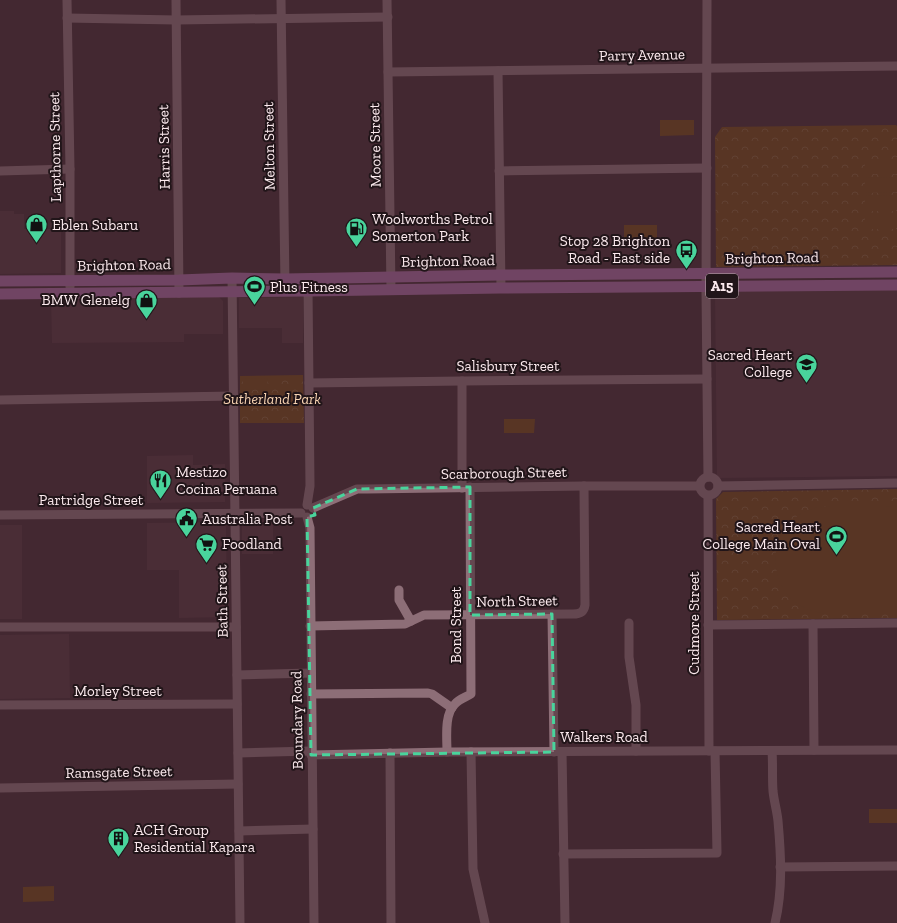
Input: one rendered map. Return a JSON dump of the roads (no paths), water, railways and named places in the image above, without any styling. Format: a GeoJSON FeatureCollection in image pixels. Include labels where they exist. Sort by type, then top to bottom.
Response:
{"type":"FeatureCollection","features":[{"type":"Feature","properties":{"kind":"main road","name":"Brighton Road"},"geometry":{"type":"LineString","coordinates":[[0,281],[897,272]]}},
{"type":"Feature","properties":{"kind":"main road","name":"Brighton Road"},"geometry":{"type":"LineString","coordinates":[[0,294],[897,285]]}},
{"type":"Feature","properties":{"kind":"street","name":"Lapthorne Street"},"geometry":{"type":"LineString","coordinates":[[67,0],[70,169],[70,294]]}},
{"type":"Feature","properties":{"kind":"street","name":"Harris Street"},"geometry":{"type":"LineString","coordinates":[[176,0],[179,293]]}},
{"type":"Feature","properties":{"kind":"street","name":"Melton Street"},"geometry":{"type":"LineString","coordinates":[[281,0],[285,292]]}},
{"type":"Feature","properties":{"kind":"street","name":"Moore Street"},"geometry":{"type":"LineString","coordinates":[[387,0],[391,290]]}},
{"type":"Feature","properties":{"kind":"street"},"geometry":{"type":"LineString","coordinates":[[707,0],[706,286],[708,476]]}},
{"type":"Feature","properties":{"kind":"street"},"geometry":{"type":"LineString","coordinates":[[67,18],[176,20],[388,17]]}},
{"type":"Feature","properties":{"kind":"street","name":"Parry Avenue"},"geometry":{"type":"LineString","coordinates":[[388,72],[897,66]]}},
{"type":"Feature","properties":{"kind":"street"},"geometry":{"type":"LineString","coordinates":[[498,71],[501,288]]}},
{"type":"Feature","properties":{"kind":"street"},"geometry":{"type":"LineString","coordinates":[[500,171],[707,168]]}},
{"type":"Feature","properties":{"kind":"street"},"geometry":{"type":"LineString","coordinates":[[0,171],[70,169]]}},
{"type":"Feature","properties":{"kind":"street","name":"Bath Street"},"geometry":{"type":"LineString","coordinates":[[232,278],[240,923]]}},
{"type":"Feature","properties":{"kind":"street"},"geometry":{"type":"LineString","coordinates":[[304,515],[311,516],[312,514],[310,506],[308,291]]}},
{"type":"Feature","properties":{"kind":"street","name":"Salisbury Street"},"geometry":{"type":"LineString","coordinates":[[309,383],[707,379]]}},
{"type":"Feature","properties":{"kind":"street","name":"Bond Street"},"geometry":{"type":"LineString","coordinates":[[452,708],[455,703],[471,694],[470,615],[462,381]]}},
{"type":"Feature","properties":{"kind":"street"},"geometry":{"type":"LineString","coordinates":[[0,400],[234,396]]}},
{"type":"Feature","properties":{"kind":"street"},"geometry":{"type":"LineString","coordinates":[[708,476],[714,478],[718,486],[718,489],[714,494],[708,496],[701,492],[699,486],[701,481],[708,476]]}},
{"type":"Feature","properties":{"kind":"street"},"geometry":{"type":"LineString","coordinates":[[718,486],[897,483]]}},
{"type":"Feature","properties":{"kind":"street"},"geometry":{"type":"LineString","coordinates":[[310,486],[317,499],[324,503]]}},
{"type":"Feature","properties":{"kind":"street","name":"North Street"},"geometry":{"type":"LineString","coordinates":[[310,626],[405,624],[424,615],[579,614],[582,612],[585,605],[584,486]]}},
{"type":"Feature","properties":{"kind":"street","name":"Scarborough Street"},"geometry":{"type":"LineString","coordinates":[[310,506],[324,503],[357,489],[699,486]]}},
{"type":"Feature","properties":{"kind":"street","name":"Cudmore Street"},"geometry":{"type":"LineString","coordinates":[[563,854],[717,852],[708,625],[708,496]]}},
{"type":"Feature","properties":{"kind":"street","name":"Partridge Street"},"geometry":{"type":"LineString","coordinates":[[0,514],[235,513],[304,515]]}},
{"type":"Feature","properties":{"kind":"street","name":"Boundary Road"},"geometry":{"type":"LineString","coordinates":[[304,515],[310,528],[311,753],[314,923]]}},
{"type":"Feature","properties":{"kind":"street"},"geometry":{"type":"LineString","coordinates":[[399,590],[399,600],[411,621]]}},
{"type":"Feature","properties":{"kind":"street"},"geometry":{"type":"LineString","coordinates":[[552,614],[565,923]]}},
{"type":"Feature","properties":{"kind":"street"},"geometry":{"type":"LineString","coordinates":[[629,623],[630,657],[636,705],[636,751]]}},
{"type":"Feature","properties":{"kind":"street"},"geometry":{"type":"LineString","coordinates":[[708,625],[897,623]]}},
{"type":"Feature","properties":{"kind":"street"},"geometry":{"type":"LineString","coordinates":[[813,624],[814,750]]}},
{"type":"Feature","properties":{"kind":"street"},"geometry":{"type":"LineString","coordinates":[[0,627],[236,626]]}},
{"type":"Feature","properties":{"kind":"street"},"geometry":{"type":"LineString","coordinates":[[237,675],[311,673]]}},
{"type":"Feature","properties":{"kind":"street"},"geometry":{"type":"LineString","coordinates":[[311,694],[432,694],[452,708],[447,722],[447,752]]}},
{"type":"Feature","properties":{"kind":"street","name":"Morley Street"},"geometry":{"type":"LineString","coordinates":[[0,705],[237,704]]}},
{"type":"Feature","properties":{"kind":"street","name":"Walkers Road"},"geometry":{"type":"LineString","coordinates":[[238,753],[897,750]]}},
{"type":"Feature","properties":{"kind":"street"},"geometry":{"type":"LineString","coordinates":[[772,751],[773,791],[778,820],[780,867],[780,892],[775,923]]}},
{"type":"Feature","properties":{"kind":"street"},"geometry":{"type":"LineString","coordinates":[[471,752],[473,869],[485,923]]}},
{"type":"Feature","properties":{"kind":"street"},"geometry":{"type":"LineString","coordinates":[[390,753],[391,923]]}},
{"type":"Feature","properties":{"kind":"street","name":"Ramsgate Street"},"geometry":{"type":"LineString","coordinates":[[0,788],[238,784]]}},
{"type":"Feature","properties":{"kind":"street"},"geometry":{"type":"LineString","coordinates":[[239,831],[313,829]]}},
{"type":"Feature","properties":{"kind":"street"},"geometry":{"type":"LineString","coordinates":[[780,867],[897,866]]}},
{"type":"Feature","properties":{"kind":"place","name":"Eblen Subaru"},"geometry":{"type":"Point","coordinates":[37,244]}},
{"type":"Feature","properties":{"kind":"place","name":"Woolworths Petrol Somerton Park"},"geometry":{"type":"Point","coordinates":[356,248]}},
{"type":"Feature","properties":{"kind":"place","name":"Stop 28 Brighton Road - East side"},"geometry":{"type":"Point","coordinates":[686,270]}},
{"type":"Feature","properties":{"kind":"place","name":"Plus Fitness"},"geometry":{"type":"Point","coordinates":[255,306]}},
{"type":"Feature","properties":{"kind":"place","name":"BMW Glenelg"},"geometry":{"type":"Point","coordinates":[146,320]}},
{"type":"Feature","properties":{"kind":"place","name":"Sacred Heart College"},"geometry":{"type":"Point","coordinates":[807,384]}},
{"type":"Feature","properties":{"kind":"place","name":"Mestizo Cocina Peruana"},"geometry":{"type":"Point","coordinates":[160,500]}},
{"type":"Feature","properties":{"kind":"place","name":"Australia Post"},"geometry":{"type":"Point","coordinates":[186,538]}},
{"type":"Feature","properties":{"kind":"place","name":"Sacred Heart College Main Oval"},"geometry":{"type":"Point","coordinates":[836,556]}},
{"type":"Feature","properties":{"kind":"place","name":"Foodland"},"geometry":{"type":"Point","coordinates":[206,564]}},
{"type":"Feature","properties":{"kind":"place","name":"ACH Group Residential Kapara"},"geometry":{"type":"Point","coordinates":[118,858]}},
{"type":"Feature","properties":{"kind":"park label","name":"Sutherland Park"},"geometry":{"type":"Point","coordinates":[272,399]}}]}
